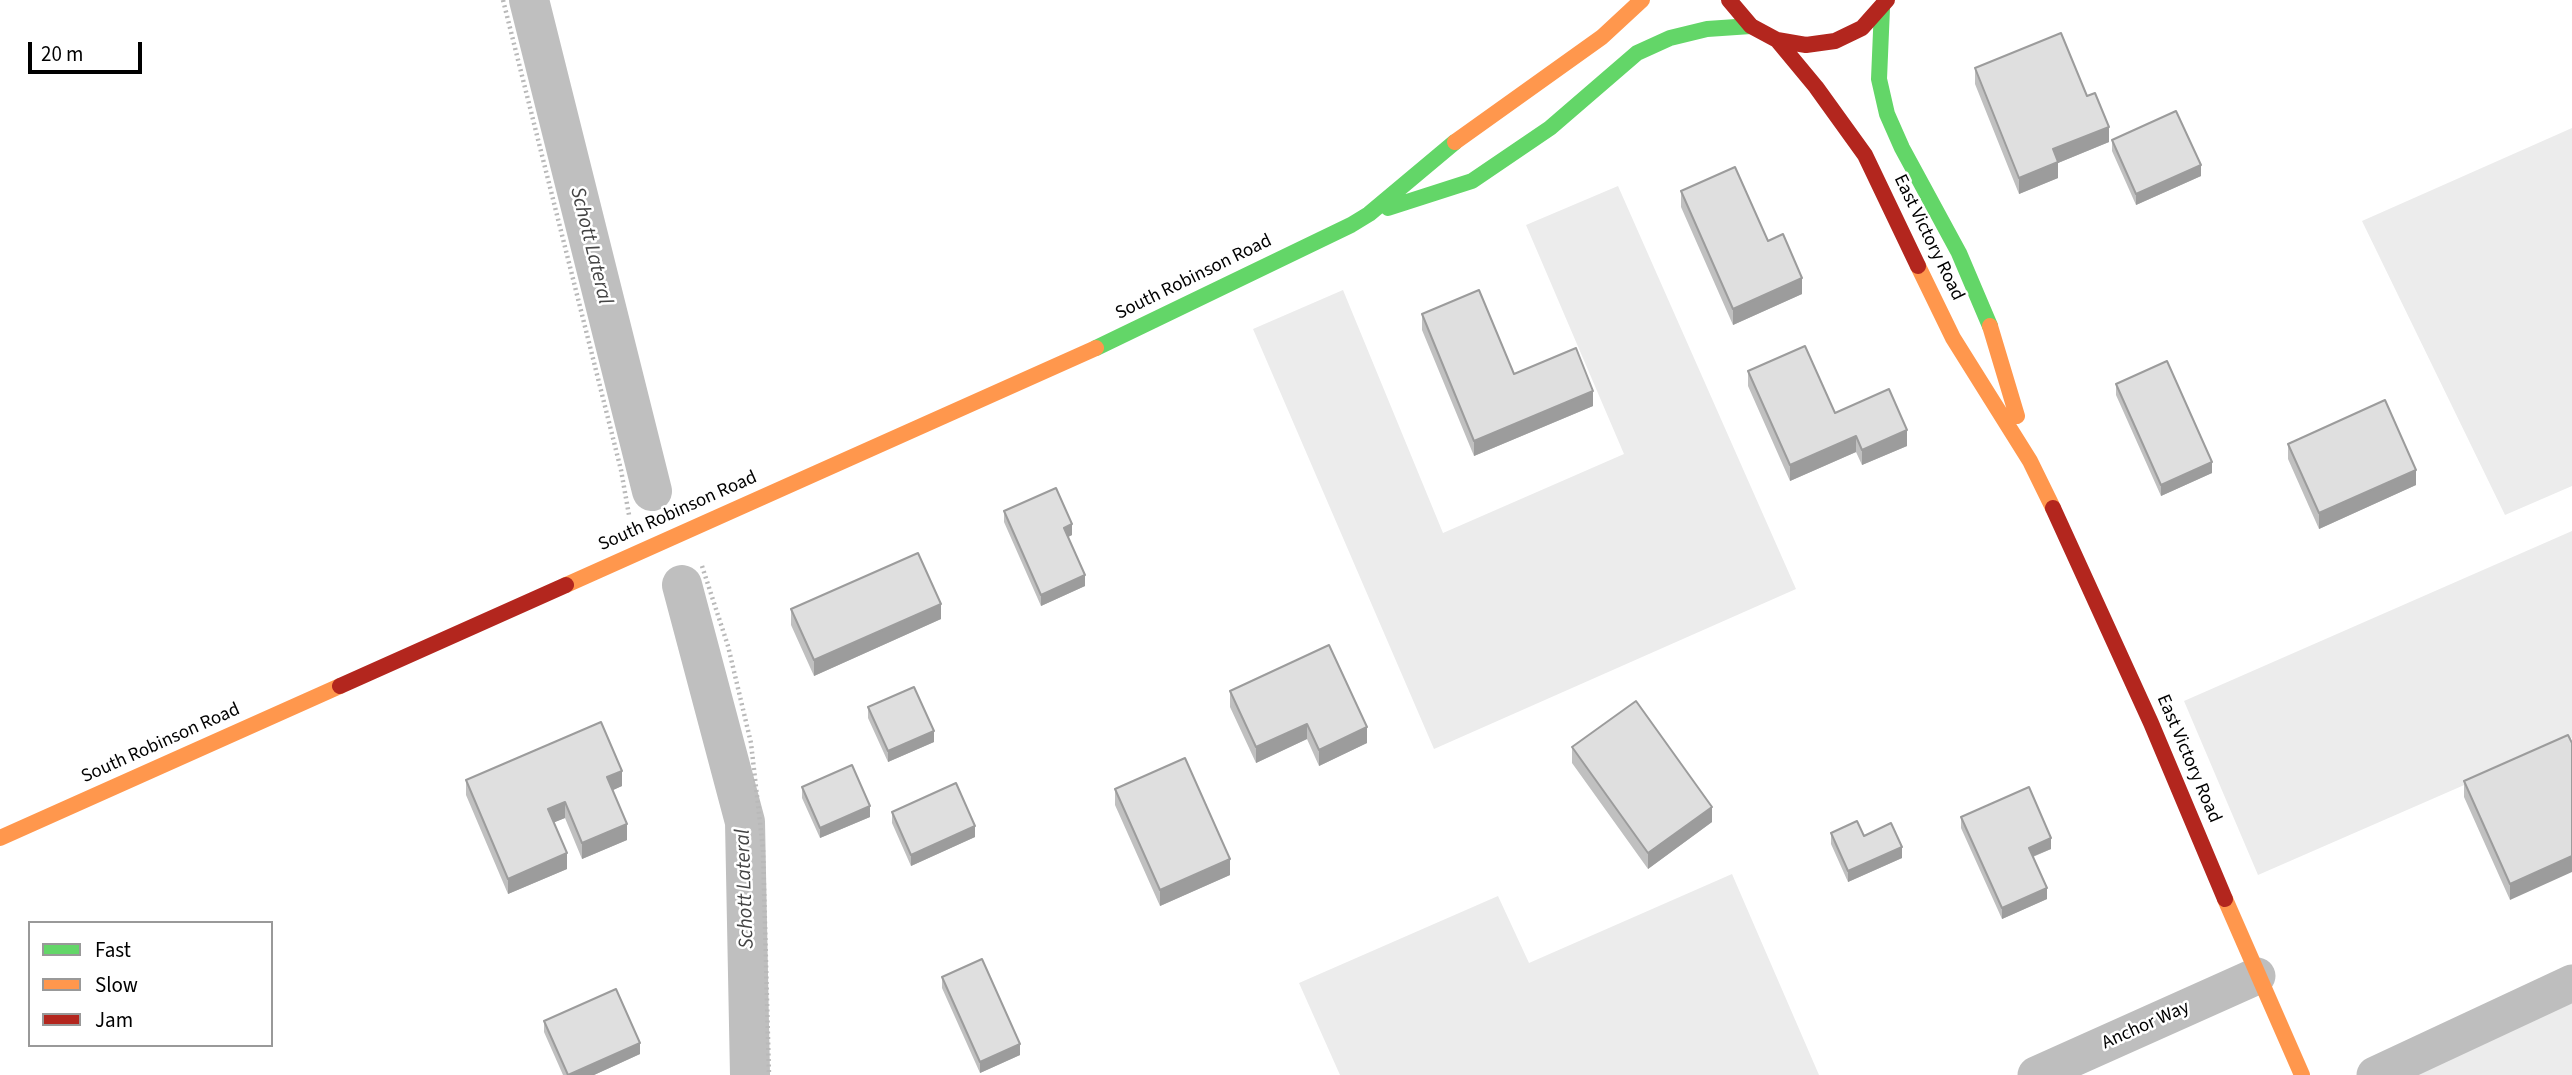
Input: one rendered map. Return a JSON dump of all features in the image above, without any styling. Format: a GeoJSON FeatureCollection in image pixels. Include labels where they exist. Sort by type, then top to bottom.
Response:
{"type":"FeatureCollection","features":[{"type":"Feature","properties":{"kind":"street","name":"South Robinson Road"},"geometry":{"type":"LineString","coordinates":[[1369,214],[1452,144],[1602,37],[1642,0]]}},
{"type":"Feature","properties":{"kind":"street"},"geometry":{"type":"LineString","coordinates":[[1728,0],[1751,26],[1777,40],[1806,45],[1835,41],[1862,28],[1885,4]]}},
{"type":"Feature","properties":{"kind":"street","name":"East Victory Road"},"geometry":{"type":"LineString","coordinates":[[1885,4],[1879,41],[1879,79],[1888,114],[1902,148],[1959,253],[1989,322],[2030,461]]}},
{"type":"Feature","properties":{"kind":"street","name":"South Robinson Road"},"geometry":{"type":"LineString","coordinates":[[0,838],[1130,333],[1369,214],[1472,181],[1550,128],[1637,53],[1682,35],[1707,29],[1751,26]]}},
{"type":"Feature","properties":{"kind":"street","name":"East Victory Road"},"geometry":{"type":"LineString","coordinates":[[1777,40],[1816,87],[1865,155],[1953,338],[2030,461],[2151,723],[2257,976],[2302,1075]]}},
{"type":"Feature","properties":{"kind":"street","name":"Anchor Way"},"geometry":{"type":"LineString","coordinates":[[2036,1075],[2257,976]]}},
{"type":"Feature","properties":{"kind":"street"},"geometry":{"type":"LineString","coordinates":[[2375,1075],[2572,983]]}},
{"type":"Feature","properties":{"kind":"path"},"geometry":{"type":"LineString","coordinates":[[503,0],[621,470],[636,554]]}},
{"type":"Feature","properties":{"kind":"path"},"geometry":{"type":"LineString","coordinates":[[690,529],[728,646],[751,743],[763,849],[769,1075]]}},
{"type":"Feature","properties":{"kind":"shaded area"},"geometry":{"type":"Polygon","coordinates":[[[2572,128],[2572,486],[2505,515],[2362,221],[2572,128]]]}},
{"type":"Feature","properties":{"kind":"shaded area"},"geometry":{"type":"Polygon","coordinates":[[[1618,186],[1796,589],[1434,749],[1253,329],[1343,290],[1443,533],[1624,454],[1526,225],[1618,186]]]}},
{"type":"Feature","properties":{"kind":"shaded area"},"geometry":{"type":"Polygon","coordinates":[[[2572,531],[2572,738],[2258,875],[2184,701],[2572,531]]]}},
{"type":"Feature","properties":{"kind":"shaded area"},"geometry":{"type":"Polygon","coordinates":[[[1732,874],[1819,1075],[1340,1075],[1299,983],[1498,896],[1529,963],[1732,874]]]}},
{"type":"Feature","properties":{"kind":"shaded area"},"geometry":{"type":"Polygon","coordinates":[[[2572,983],[2572,1075],[2363,1075],[2572,983]]]}},
{"type":"Feature","properties":{"kind":"building"},"geometry":{"type":"Polygon","coordinates":[[[2061,33],[2087,96],[2095,93],[2109,127],[2053,149],[2058,162],[2019,178],[1975,68],[2061,33]]]}},
{"type":"Feature","properties":{"kind":"building"},"geometry":{"type":"Polygon","coordinates":[[[2176,111],[2201,165],[2136,194],[2112,140],[2176,111]]]}},
{"type":"Feature","properties":{"kind":"building"},"geometry":{"type":"Polygon","coordinates":[[[1735,167],[1768,241],[1783,234],[1802,278],[1733,309],[1681,191],[1735,167]]]}},
{"type":"Feature","properties":{"kind":"building"},"geometry":{"type":"Polygon","coordinates":[[[1479,290],[1514,374],[1576,348],[1593,391],[1474,441],[1422,314],[1479,290]]]}},
{"type":"Feature","properties":{"kind":"building"},"geometry":{"type":"Polygon","coordinates":[[[1805,346],[1835,413],[1889,389],[1907,430],[1862,450],[1856,436],[1790,465],[1748,371],[1805,346]]]}},
{"type":"Feature","properties":{"kind":"building"},"geometry":{"type":"Polygon","coordinates":[[[2167,361],[2212,462],[2161,485],[2116,384],[2167,361]]]}},
{"type":"Feature","properties":{"kind":"building"},"geometry":{"type":"Polygon","coordinates":[[[2385,400],[2416,470],[2319,513],[2288,444],[2385,400]]]}},
{"type":"Feature","properties":{"kind":"building"},"geometry":{"type":"Polygon","coordinates":[[[1056,488],[1072,524],[1064,528],[1085,575],[1041,595],[1004,511],[1056,488]]]}},
{"type":"Feature","properties":{"kind":"building"},"geometry":{"type":"Polygon","coordinates":[[[918,553],[941,604],[814,660],[791,609],[918,553]]]}},
{"type":"Feature","properties":{"kind":"building"},"geometry":{"type":"Polygon","coordinates":[[[1329,645],[1367,727],[1319,750],[1307,724],[1256,747],[1230,691],[1329,645]]]}},
{"type":"Feature","properties":{"kind":"building"},"geometry":{"type":"Polygon","coordinates":[[[914,687],[934,731],[888,751],[868,707],[914,687]]]}},
{"type":"Feature","properties":{"kind":"building"},"geometry":{"type":"Polygon","coordinates":[[[1636,701],[1712,807],[1648,853],[1572,747],[1636,701]]]}},
{"type":"Feature","properties":{"kind":"building"},"geometry":{"type":"Polygon","coordinates":[[[601,722],[622,771],[607,777],[627,824],[582,843],[565,802],[548,809],[567,853],[508,879],[466,780],[601,722]]]}},
{"type":"Feature","properties":{"kind":"building"},"geometry":{"type":"Polygon","coordinates":[[[2568,735],[2572,743],[2572,856],[2510,884],[2464,781],[2568,735]]]}},
{"type":"Feature","properties":{"kind":"building"},"geometry":{"type":"Polygon","coordinates":[[[1185,758],[1230,859],[1160,890],[1115,789],[1185,758]]]}},
{"type":"Feature","properties":{"kind":"building"},"geometry":{"type":"Polygon","coordinates":[[[852,765],[870,806],[820,828],[802,787],[852,765]]]}},
{"type":"Feature","properties":{"kind":"building"},"geometry":{"type":"Polygon","coordinates":[[[956,783],[975,826],[911,855],[892,812],[956,783]]]}},
{"type":"Feature","properties":{"kind":"building"},"geometry":{"type":"Polygon","coordinates":[[[2029,787],[2051,838],[2029,848],[2047,888],[2002,908],[1961,817],[2029,787]]]}},
{"type":"Feature","properties":{"kind":"building"},"geometry":{"type":"Polygon","coordinates":[[[1857,821],[1864,836],[1891,823],[1902,847],[1848,871],[1831,833],[1857,821]]]}},
{"type":"Feature","properties":{"kind":"building"},"geometry":{"type":"Polygon","coordinates":[[[982,959],[1020,1044],[980,1062],[942,977],[982,959]]]}},
{"type":"Feature","properties":{"kind":"building"},"geometry":{"type":"Polygon","coordinates":[[[616,989],[640,1043],[568,1075],[544,1021],[616,989]]]}},
{"type":"Feature","properties":{"kind":"waterway","name":"Schott Lateral"},"geometry":{"type":"LineString","coordinates":[[529,0],[652,491]]}},
{"type":"Feature","properties":{"kind":"waterway","name":"Schott Lateral"},"geometry":{"type":"LineString","coordinates":[[682,585],[745,822],[750,1075]]}},
{"type":"Feature","properties":{"kind":"traffic: fast"},"geometry":{"type":"LineString","coordinates":[[1882,8],[1879,79],[1887,114],[1902,148],[1959,253],[1990,326]]}},
{"type":"Feature","properties":{"kind":"traffic: fast"},"geometry":{"type":"LineString","coordinates":[[1388,208],[1472,181],[1550,128],[1637,53],[1670,38],[1707,29],[1751,26]]}},
{"type":"Feature","properties":{"kind":"traffic: fast"},"geometry":{"type":"LineString","coordinates":[[1096,348],[1351,225],[1369,214],[1455,142]]}},
{"type":"Feature","properties":{"kind":"traffic: slow"},"geometry":{"type":"LineString","coordinates":[[1455,142],[1602,37],[1642,0]]}},
{"type":"Feature","properties":{"kind":"traffic: slow"},"geometry":{"type":"LineString","coordinates":[[1918,266],[1953,338],[2030,461],[2053,508]]}},
{"type":"Feature","properties":{"kind":"traffic: slow"},"geometry":{"type":"LineString","coordinates":[[1990,326],[2017,416]]}},
{"type":"Feature","properties":{"kind":"traffic: slow"},"geometry":{"type":"LineString","coordinates":[[566,585],[1096,348]]}},
{"type":"Feature","properties":{"kind":"traffic: slow"},"geometry":{"type":"LineString","coordinates":[[0,838],[340,686]]}},
{"type":"Feature","properties":{"kind":"traffic: slow"},"geometry":{"type":"LineString","coordinates":[[2225,899],[2302,1075]]}},
{"type":"Feature","properties":{"kind":"traffic: jam"},"geometry":{"type":"LineString","coordinates":[[1729,0],[1751,26],[1777,40],[1806,45],[1835,41],[1862,28],[1887,0]]}},
{"type":"Feature","properties":{"kind":"traffic: jam"},"geometry":{"type":"LineString","coordinates":[[1777,40],[1816,87],[1865,155],[1918,266]]}},
{"type":"Feature","properties":{"kind":"traffic: jam"},"geometry":{"type":"LineString","coordinates":[[2053,508],[2151,723],[2225,899]]}},
{"type":"Feature","properties":{"kind":"traffic: jam"},"geometry":{"type":"LineString","coordinates":[[340,686],[566,585]]}}]}
